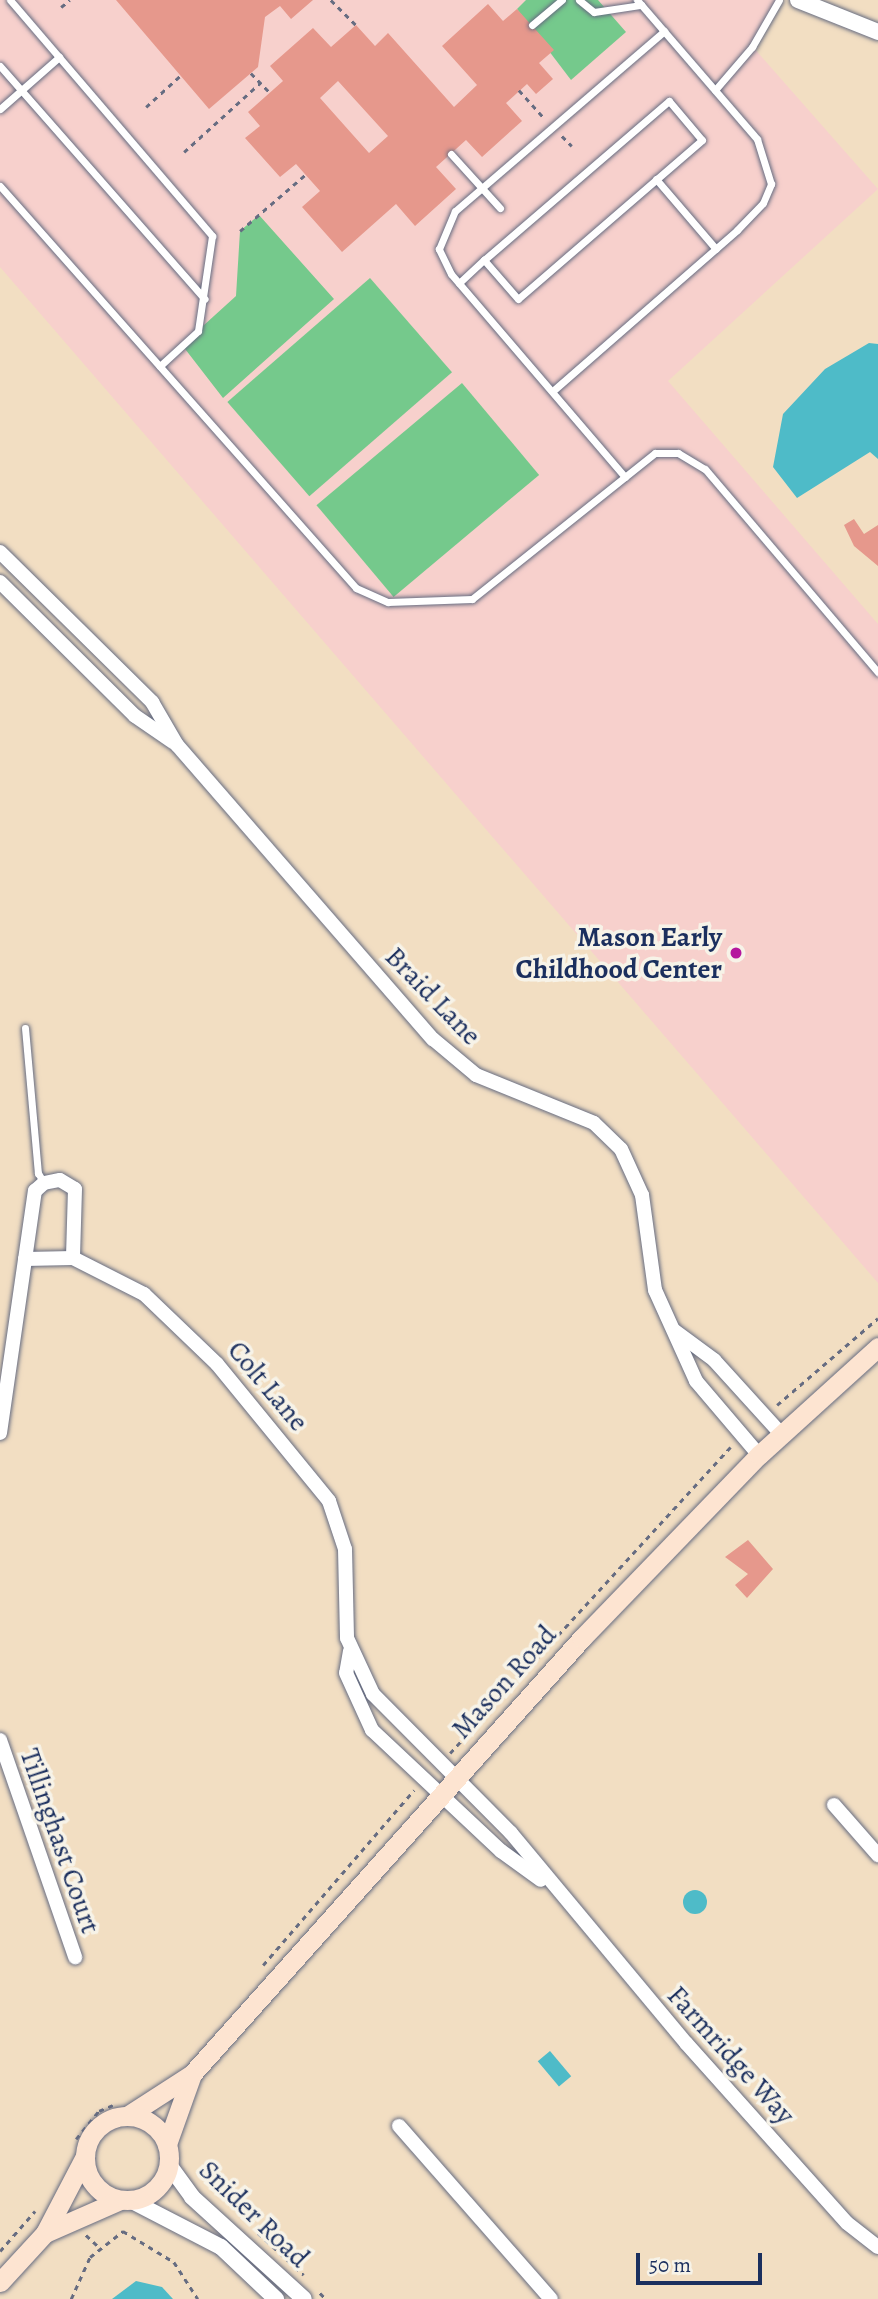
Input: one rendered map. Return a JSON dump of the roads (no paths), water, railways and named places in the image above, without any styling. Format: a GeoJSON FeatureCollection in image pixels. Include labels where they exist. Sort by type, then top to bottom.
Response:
{"type":"FeatureCollection","features":[{"type":"Feature","properties":{"kind":"main road","name":"Mason Road"},"geometry":{"type":"LineString","coordinates":[[124,2109],[192,2074],[457,1775],[759,1455],[878,1347]]}},
{"type":"Feature","properties":{"kind":"main road","name":"Mason Road"},"geometry":{"type":"LineString","coordinates":[[167,2144],[192,2074]]}},
{"type":"Feature","properties":{"kind":"main road"},"geometry":{"type":"LineString","coordinates":[[0,2282],[44,2233],[79,2153],[103,2124],[124,2109],[151,2124],[167,2144],[169,2165],[159,2186],[44,2233]]}},
{"type":"Feature","properties":{"kind":"main road"},"geometry":{"type":"LineString","coordinates":[[79,2153],[91,2180],[125,2200]]}},
{"type":"Feature","properties":{"kind":"street"},"geometry":{"type":"LineString","coordinates":[[798,0],[878,32]]}},
{"type":"Feature","properties":{"kind":"street","name":"Braid Lane"},"geometry":{"type":"LineString","coordinates":[[0,552],[28,584],[152,702],[177,745],[433,1039],[476,1075],[594,1123],[621,1149],[642,1195],[655,1290],[696,1381],[759,1455]]}},
{"type":"Feature","properties":{"kind":"street","name":"Braid Lane"},"geometry":{"type":"LineString","coordinates":[[0,582],[135,716],[177,745]]}},
{"type":"Feature","properties":{"kind":"street"},"geometry":{"type":"LineString","coordinates":[[0,1433],[35,1191],[44,1182],[61,1180],[75,1189],[73,1258]]}},
{"type":"Feature","properties":{"kind":"street","name":"Colt Lane"},"geometry":{"type":"LineString","coordinates":[[25,1259],[73,1258],[165,1308],[315,1480],[342,1537],[350,1650],[346,1673],[354,1702],[372,1730],[440,1795]]}},
{"type":"Feature","properties":{"kind":"street","name":"Braid Lane"},"geometry":{"type":"LineString","coordinates":[[674,1330],[713,1360],[782,1435]]}},
{"type":"Feature","properties":{"kind":"street","name":"Colt Lane"},"geometry":{"type":"LineString","coordinates":[[350,1650],[373,1695],[457,1775]]}},
{"type":"Feature","properties":{"kind":"street","name":"Tillinghast Court"},"geometry":{"type":"LineString","coordinates":[[0,1740],[75,1957]]}},
{"type":"Feature","properties":{"kind":"street","name":"Farmridge Way"},"geometry":{"type":"LineString","coordinates":[[457,1775],[847,2223],[878,2247]]}},
{"type":"Feature","properties":{"kind":"street","name":"Farmridge Way"},"geometry":{"type":"LineString","coordinates":[[440,1795],[554,1889]]}},
{"type":"Feature","properties":{"kind":"street"},"geometry":{"type":"LineString","coordinates":[[834,1805],[878,1855]]}},
{"type":"Feature","properties":{"kind":"street"},"geometry":{"type":"LineString","coordinates":[[399,2126],[551,2299]]}},
{"type":"Feature","properties":{"kind":"street","name":"Snider Road"},"geometry":{"type":"LineString","coordinates":[[169,2165],[192,2197],[304,2299]]}},
{"type":"Feature","properties":{"kind":"street","name":"Snider Road"},"geometry":{"type":"LineString","coordinates":[[125,2200],[221,2247],[276,2299]]}},
{"type":"Feature","properties":{"kind":"lane"},"geometry":{"type":"LineString","coordinates":[[10,0],[212,236],[205,299],[198,331],[160,366]]}},
{"type":"Feature","properties":{"kind":"lane"},"geometry":{"type":"LineString","coordinates":[[532,25],[562,0]]}},
{"type":"Feature","properties":{"kind":"lane"},"geometry":{"type":"LineString","coordinates":[[555,389],[716,249],[763,203],[771,184],[757,139],[639,2],[594,12],[579,0]]}},
{"type":"Feature","properties":{"kind":"lane"},"geometry":{"type":"LineString","coordinates":[[715,90],[752,47],[779,0]]}},
{"type":"Feature","properties":{"kind":"lane"},"geometry":{"type":"LineString","coordinates":[[625,477],[555,389],[459,283],[439,249],[440,234],[481,188],[664,31]]}},
{"type":"Feature","properties":{"kind":"lane"},"geometry":{"type":"LineString","coordinates":[[0,109],[60,57]]}},
{"type":"Feature","properties":{"kind":"lane"},"geometry":{"type":"LineString","coordinates":[[0,66],[205,299]]}},
{"type":"Feature","properties":{"kind":"lane"},"geometry":{"type":"LineString","coordinates":[[459,283],[484,260],[669,101],[702,139],[518,299],[484,260]]}},
{"type":"Feature","properties":{"kind":"lane"},"geometry":{"type":"LineString","coordinates":[[451,154],[500,208]]}},
{"type":"Feature","properties":{"kind":"lane"},"geometry":{"type":"LineString","coordinates":[[656,179],[716,249]]}},
{"type":"Feature","properties":{"kind":"lane"},"geometry":{"type":"LineString","coordinates":[[0,186],[356,588],[388,602],[472,599],[655,453],[678,453],[705,469],[878,672]]}},
{"type":"Feature","properties":{"kind":"lane"},"geometry":{"type":"LineString","coordinates":[[13,597],[28,584]]}},
{"type":"Feature","properties":{"kind":"lane"},"geometry":{"type":"LineString","coordinates":[[25,1027],[38,1173],[44,1182]]}},
{"type":"Feature","properties":{"kind":"water"},"geometry":{"type":"Polygon","coordinates":[[[869,343],[878,344],[878,459],[870,452],[797,498],[773,467],[783,414],[825,369],[869,343]]]}},
{"type":"Feature","properties":{"kind":"water"},"geometry":{"type":"Polygon","coordinates":[[[695,1890],[703,1894],[707,1902],[703,1910],[695,1914],[687,1910],[683,1902],[687,1894],[695,1890]]]}},
{"type":"Feature","properties":{"kind":"water"},"geometry":{"type":"Polygon","coordinates":[[[550,2051],[571,2076],[559,2087],[538,2061],[550,2051]]]}},
{"type":"Feature","properties":{"kind":"water"},"geometry":{"type":"Polygon","coordinates":[[[136,2281],[162,2287],[173,2299],[112,2299],[136,2281]]]}},
{"type":"Feature","properties":{"kind":"place","name":"Mason Early Childhood Center"},"geometry":{"type":"Point","coordinates":[736,953]}}]}
